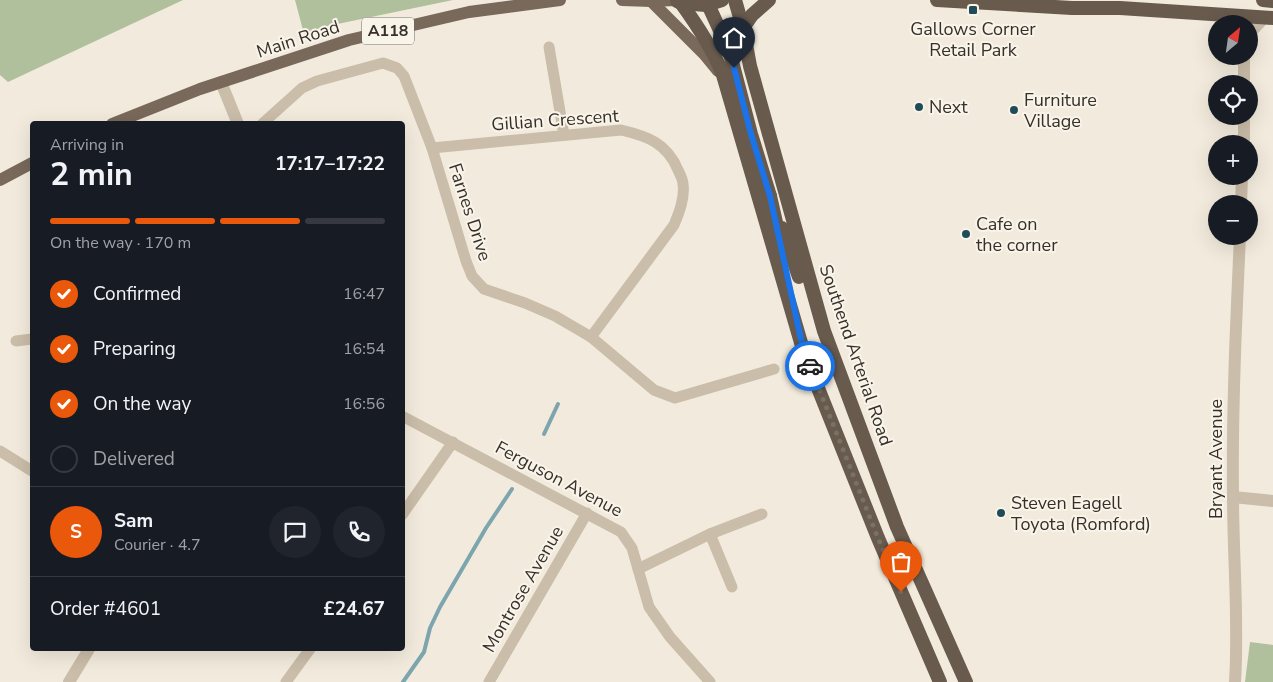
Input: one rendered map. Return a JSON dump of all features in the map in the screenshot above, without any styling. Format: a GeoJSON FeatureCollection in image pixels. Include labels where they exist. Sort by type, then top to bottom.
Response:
{"type":"FeatureCollection","features":[{"type":"Feature","properties":{"kind":"highway"},"geometry":{"type":"LineString","coordinates":[[706,0],[729,50],[751,134],[770,196],[792,253],[810,310],[824,331]]}},
{"type":"Feature","properties":{"kind":"highway"},"geometry":{"type":"LineString","coordinates":[[678,2],[706,5],[722,0]]}},
{"type":"Feature","properties":{"kind":"highway","name":"Southend Arterial Road"},"geometry":{"type":"LineString","coordinates":[[735,0],[743,28],[750,66],[824,331],[897,527],[966,682]]}},
{"type":"Feature","properties":{"kind":"highway"},"geometry":{"type":"LineString","coordinates":[[743,28],[752,15],[769,0]]}},
{"type":"Feature","properties":{"kind":"highway"},"geometry":{"type":"LineString","coordinates":[[937,0],[1033,6],[1120,8],[1208,17]]}},
{"type":"Feature","properties":{"kind":"highway"},"geometry":{"type":"LineString","coordinates":[[1263,0],[1273,1]]}},
{"type":"Feature","properties":{"kind":"highway"},"geometry":{"type":"LineString","coordinates":[[678,2],[692,18],[715,57],[727,89],[804,353],[878,538],[940,682]]}},
{"type":"Feature","properties":{"kind":"highway"},"geometry":{"type":"LineString","coordinates":[[770,196],[804,353]]}},
{"type":"Feature","properties":{"kind":"main road","name":"Main Road"},"geometry":{"type":"LineString","coordinates":[[119,121],[221,82],[349,40],[469,12],[560,0]]}},
{"type":"Feature","properties":{"kind":"main road"},"geometry":{"type":"LineString","coordinates":[[622,0],[678,2]]}},
{"type":"Feature","properties":{"kind":"main road"},"geometry":{"type":"LineString","coordinates":[[651,1],[704,54],[718,71],[727,89]]}},
{"type":"Feature","properties":{"kind":"main road"},"geometry":{"type":"LineString","coordinates":[[0,180],[30,164]]}},
{"type":"Feature","properties":{"kind":"street"},"geometry":{"type":"LineString","coordinates":[[1258,27],[1269,18]]}},
{"type":"Feature","properties":{"kind":"street"},"geometry":{"type":"LineString","coordinates":[[549,48],[564,135]]}},
{"type":"Feature","properties":{"kind":"street","name":"Farnes Drive"},"geometry":{"type":"LineString","coordinates":[[265,121],[302,88],[317,81],[382,63],[397,68],[404,76],[432,148],[466,261],[472,276],[484,289],[555,316],[591,337],[654,390],[675,398],[774,369]]}},
{"type":"Feature","properties":{"kind":"street"},"geometry":{"type":"LineString","coordinates":[[221,82],[237,121]]}},
{"type":"Feature","properties":{"kind":"street","name":"Gillian Crescent"},"geometry":{"type":"LineString","coordinates":[[432,148],[621,130],[642,135],[660,144],[674,160],[683,184],[681,207],[674,226],[591,337]]}},
{"type":"Feature","properties":{"kind":"street","name":"Bryant Avenue"},"geometry":{"type":"LineString","coordinates":[[1235,682],[1237,632],[1232,403],[1240,245]]}},
{"type":"Feature","properties":{"kind":"street"},"geometry":{"type":"LineString","coordinates":[[16,341],[30,339]]}},
{"type":"Feature","properties":{"kind":"street","name":"Ferguson Avenue"},"geometry":{"type":"LineString","coordinates":[[405,418],[622,532],[632,548],[649,607],[670,637],[710,682]]}},
{"type":"Feature","properties":{"kind":"street"},"geometry":{"type":"LineString","coordinates":[[405,511],[453,442]]}},
{"type":"Feature","properties":{"kind":"street"},"geometry":{"type":"LineString","coordinates":[[0,451],[30,470]]}},
{"type":"Feature","properties":{"kind":"street"},"geometry":{"type":"LineString","coordinates":[[1233,497],[1273,500]]}},
{"type":"Feature","properties":{"kind":"street","name":"Montrose Avenue"},"geometry":{"type":"LineString","coordinates":[[489,682],[587,513]]}},
{"type":"Feature","properties":{"kind":"street"},"geometry":{"type":"LineString","coordinates":[[638,569],[710,534],[762,514]]}},
{"type":"Feature","properties":{"kind":"street"},"geometry":{"type":"LineString","coordinates":[[710,534],[732,586]]}},
{"type":"Feature","properties":{"kind":"street"},"geometry":{"type":"LineString","coordinates":[[69,682],[88,651]]}},
{"type":"Feature","properties":{"kind":"street"},"geometry":{"type":"LineString","coordinates":[[286,682],[309,651]]}},
{"type":"Feature","properties":{"kind":"green space"},"geometry":{"type":"Polygon","coordinates":[[[0,0],[183,0],[8,82],[0,75],[0,0]]]}},
{"type":"Feature","properties":{"kind":"green space"},"geometry":{"type":"Polygon","coordinates":[[[295,0],[453,0],[323,27],[304,34],[295,0]]]}},
{"type":"Feature","properties":{"kind":"green space"},"geometry":{"type":"Polygon","coordinates":[[[1250,642],[1273,645],[1273,682],[1245,682],[1250,642]]]}},
{"type":"Feature","properties":{"kind":"waterway"},"geometry":{"type":"LineString","coordinates":[[544,434],[558,404]]}},
{"type":"Feature","properties":{"kind":"waterway"},"geometry":{"type":"LineString","coordinates":[[403,682],[424,652],[430,628],[440,607],[486,528],[512,489]]}},
{"type":"Feature","properties":{"kind":"way so far"},"geometry":{"type":"LineString","coordinates":[[810,366],[901,592]]}},
{"type":"Feature","properties":{"kind":"place","name":"Gallows Corner Retail Park"},"geometry":{"type":"Point","coordinates":[973,10]}},
{"type":"Feature","properties":{"kind":"place","name":"Next"},"geometry":{"type":"Point","coordinates":[919,107]}},
{"type":"Feature","properties":{"kind":"place","name":"Furniture Village"},"geometry":{"type":"Point","coordinates":[1014,110]}},
{"type":"Feature","properties":{"kind":"place","name":"Cafe on the corner"},"geometry":{"type":"Point","coordinates":[966,234]}},
{"type":"Feature","properties":{"kind":"place","name":"Steven Eagell Toyota (Romford)"},"geometry":{"type":"Point","coordinates":[1001,513]}},
{"type":"Feature","properties":{"kind":"route"},"geometry":{"type":"LineString","coordinates":[[734,68],[751,134],[770,196],[804,353],[810,366]]}}]}
